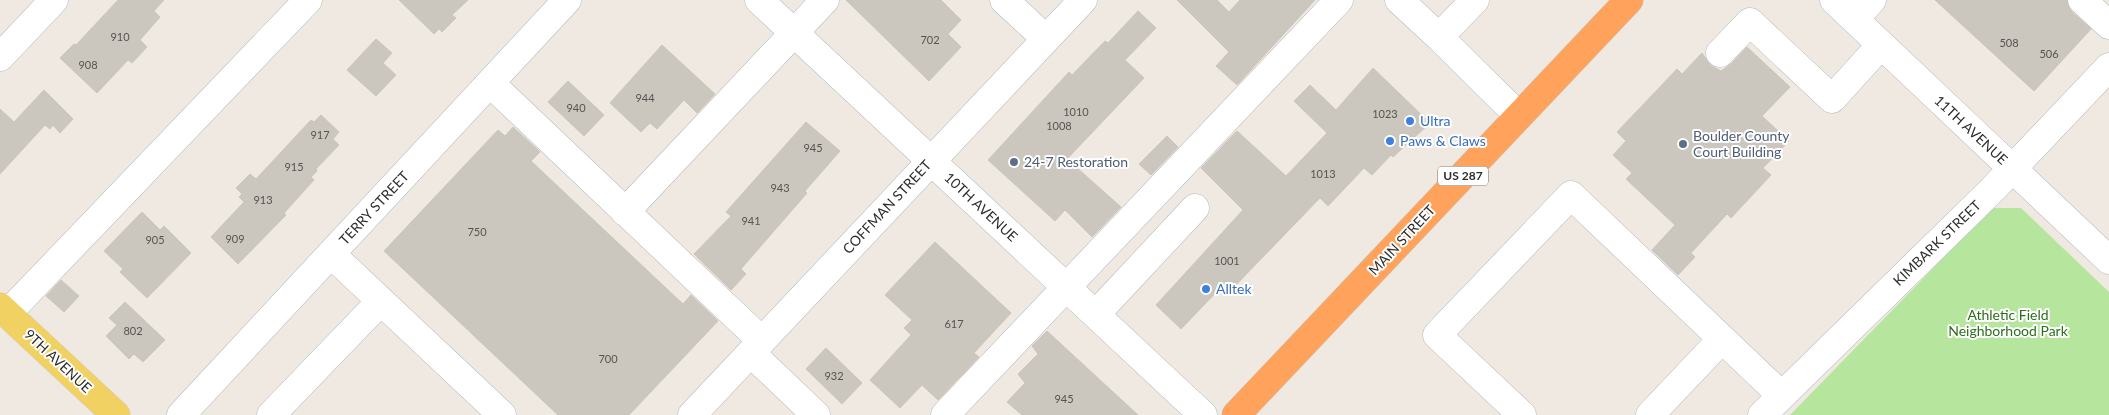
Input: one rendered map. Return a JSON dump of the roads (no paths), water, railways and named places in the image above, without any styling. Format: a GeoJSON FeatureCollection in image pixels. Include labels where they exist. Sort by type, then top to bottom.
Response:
{"type":"FeatureCollection","features":[{"type":"Feature","properties":{"kind":"highway","name":"MAIN STREET"},"geometry":{"type":"LineString","coordinates":[[1236,415],[1629,0]]}},
{"type":"Feature","properties":{"kind":"main road","name":"9TH AVENUE"},"geometry":{"type":"LineString","coordinates":[[4,310],[116,415]]}},
{"type":"Feature","properties":{"kind":"street"},"geometry":{"type":"LineString","coordinates":[[0,57],[54,0]]}},
{"type":"Feature","properties":{"kind":"street"},"geometry":{"type":"LineString","coordinates":[[4,310],[308,0]]}},
{"type":"Feature","properties":{"kind":"street","name":"TERRY STREET"},"geometry":{"type":"LineString","coordinates":[[181,415],[567,0]]}},
{"type":"Feature","properties":{"kind":"street","name":"10TH AVENUE"},"geometry":{"type":"LineString","coordinates":[[759,0],[1203,415]]}},
{"type":"Feature","properties":{"kind":"street"},"geometry":{"type":"LineString","coordinates":[[625,212],[825,0]]}},
{"type":"Feature","properties":{"kind":"street"},"geometry":{"type":"LineString","coordinates":[[1004,0],[1046,39]]}},
{"type":"Feature","properties":{"kind":"street","name":"COFFMAN STREET"},"geometry":{"type":"LineString","coordinates":[[692,415],[1083,0]]}},
{"type":"Feature","properties":{"kind":"street"},"geometry":{"type":"LineString","coordinates":[[945,415],[1339,0]]}},
{"type":"Feature","properties":{"kind":"street"},"geometry":{"type":"LineString","coordinates":[[1399,0],[1440,37],[1519,116]]}},
{"type":"Feature","properties":{"kind":"street"},"geometry":{"type":"LineString","coordinates":[[1440,37],[1475,0]]}},
{"type":"Feature","properties":{"kind":"street","name":"11TH AVENUE"},"geometry":{"type":"LineString","coordinates":[[1834,0],[1863,10],[1881,45],[2109,260]]}},
{"type":"Feature","properties":{"kind":"street"},"geometry":{"type":"LineString","coordinates":[[2082,0],[2109,25]]}},
{"type":"Feature","properties":{"kind":"street"},"geometry":{"type":"LineString","coordinates":[[1720,53],[1750,22],[1832,99],[1881,45]]}},
{"type":"Feature","properties":{"kind":"street","name":"KIMBARK STREET"},"geometry":{"type":"LineString","coordinates":[[1762,415],[2012,169],[2109,67]]}},
{"type":"Feature","properties":{"kind":"street"},"geometry":{"type":"LineString","coordinates":[[490,83],[625,212],[756,347],[816,415]]}},
{"type":"Feature","properties":{"kind":"street"},"geometry":{"type":"LineString","coordinates":[[1522,415],[1438,335],[1571,195],[1781,395]]}},
{"type":"Feature","properties":{"kind":"street"},"geometry":{"type":"LineString","coordinates":[[1096,314],[1195,208]]}},
{"type":"Feature","properties":{"kind":"street"},"geometry":{"type":"LineString","coordinates":[[331,254],[502,415]]}},
{"type":"Feature","properties":{"kind":"street"},"geometry":{"type":"LineString","coordinates":[[271,415],[380,301]]}},
{"type":"Feature","properties":{"kind":"street"},"geometry":{"type":"LineString","coordinates":[[1650,415],[1722,339]]}},
{"type":"Feature","properties":{"kind":"place","name":"Ultra"},"geometry":{"type":"Point","coordinates":[1410,121]}},
{"type":"Feature","properties":{"kind":"place","name":"Paws & Claws"},"geometry":{"type":"Point","coordinates":[1390,141]}},
{"type":"Feature","properties":{"kind":"place","name":"Boulder County Court Building"},"geometry":{"type":"Point","coordinates":[1683,144]}},
{"type":"Feature","properties":{"kind":"place","name":"24-7 Restoration"},"geometry":{"type":"Point","coordinates":[1014,162]}},
{"type":"Feature","properties":{"kind":"place","name":"Alltek"},"geometry":{"type":"Point","coordinates":[1206,289]}},
{"type":"Feature","properties":{"kind":"park label","name":"Athletic Field Neighborhood Park"},"geometry":{"type":"Point","coordinates":[2008,324]}}]}
